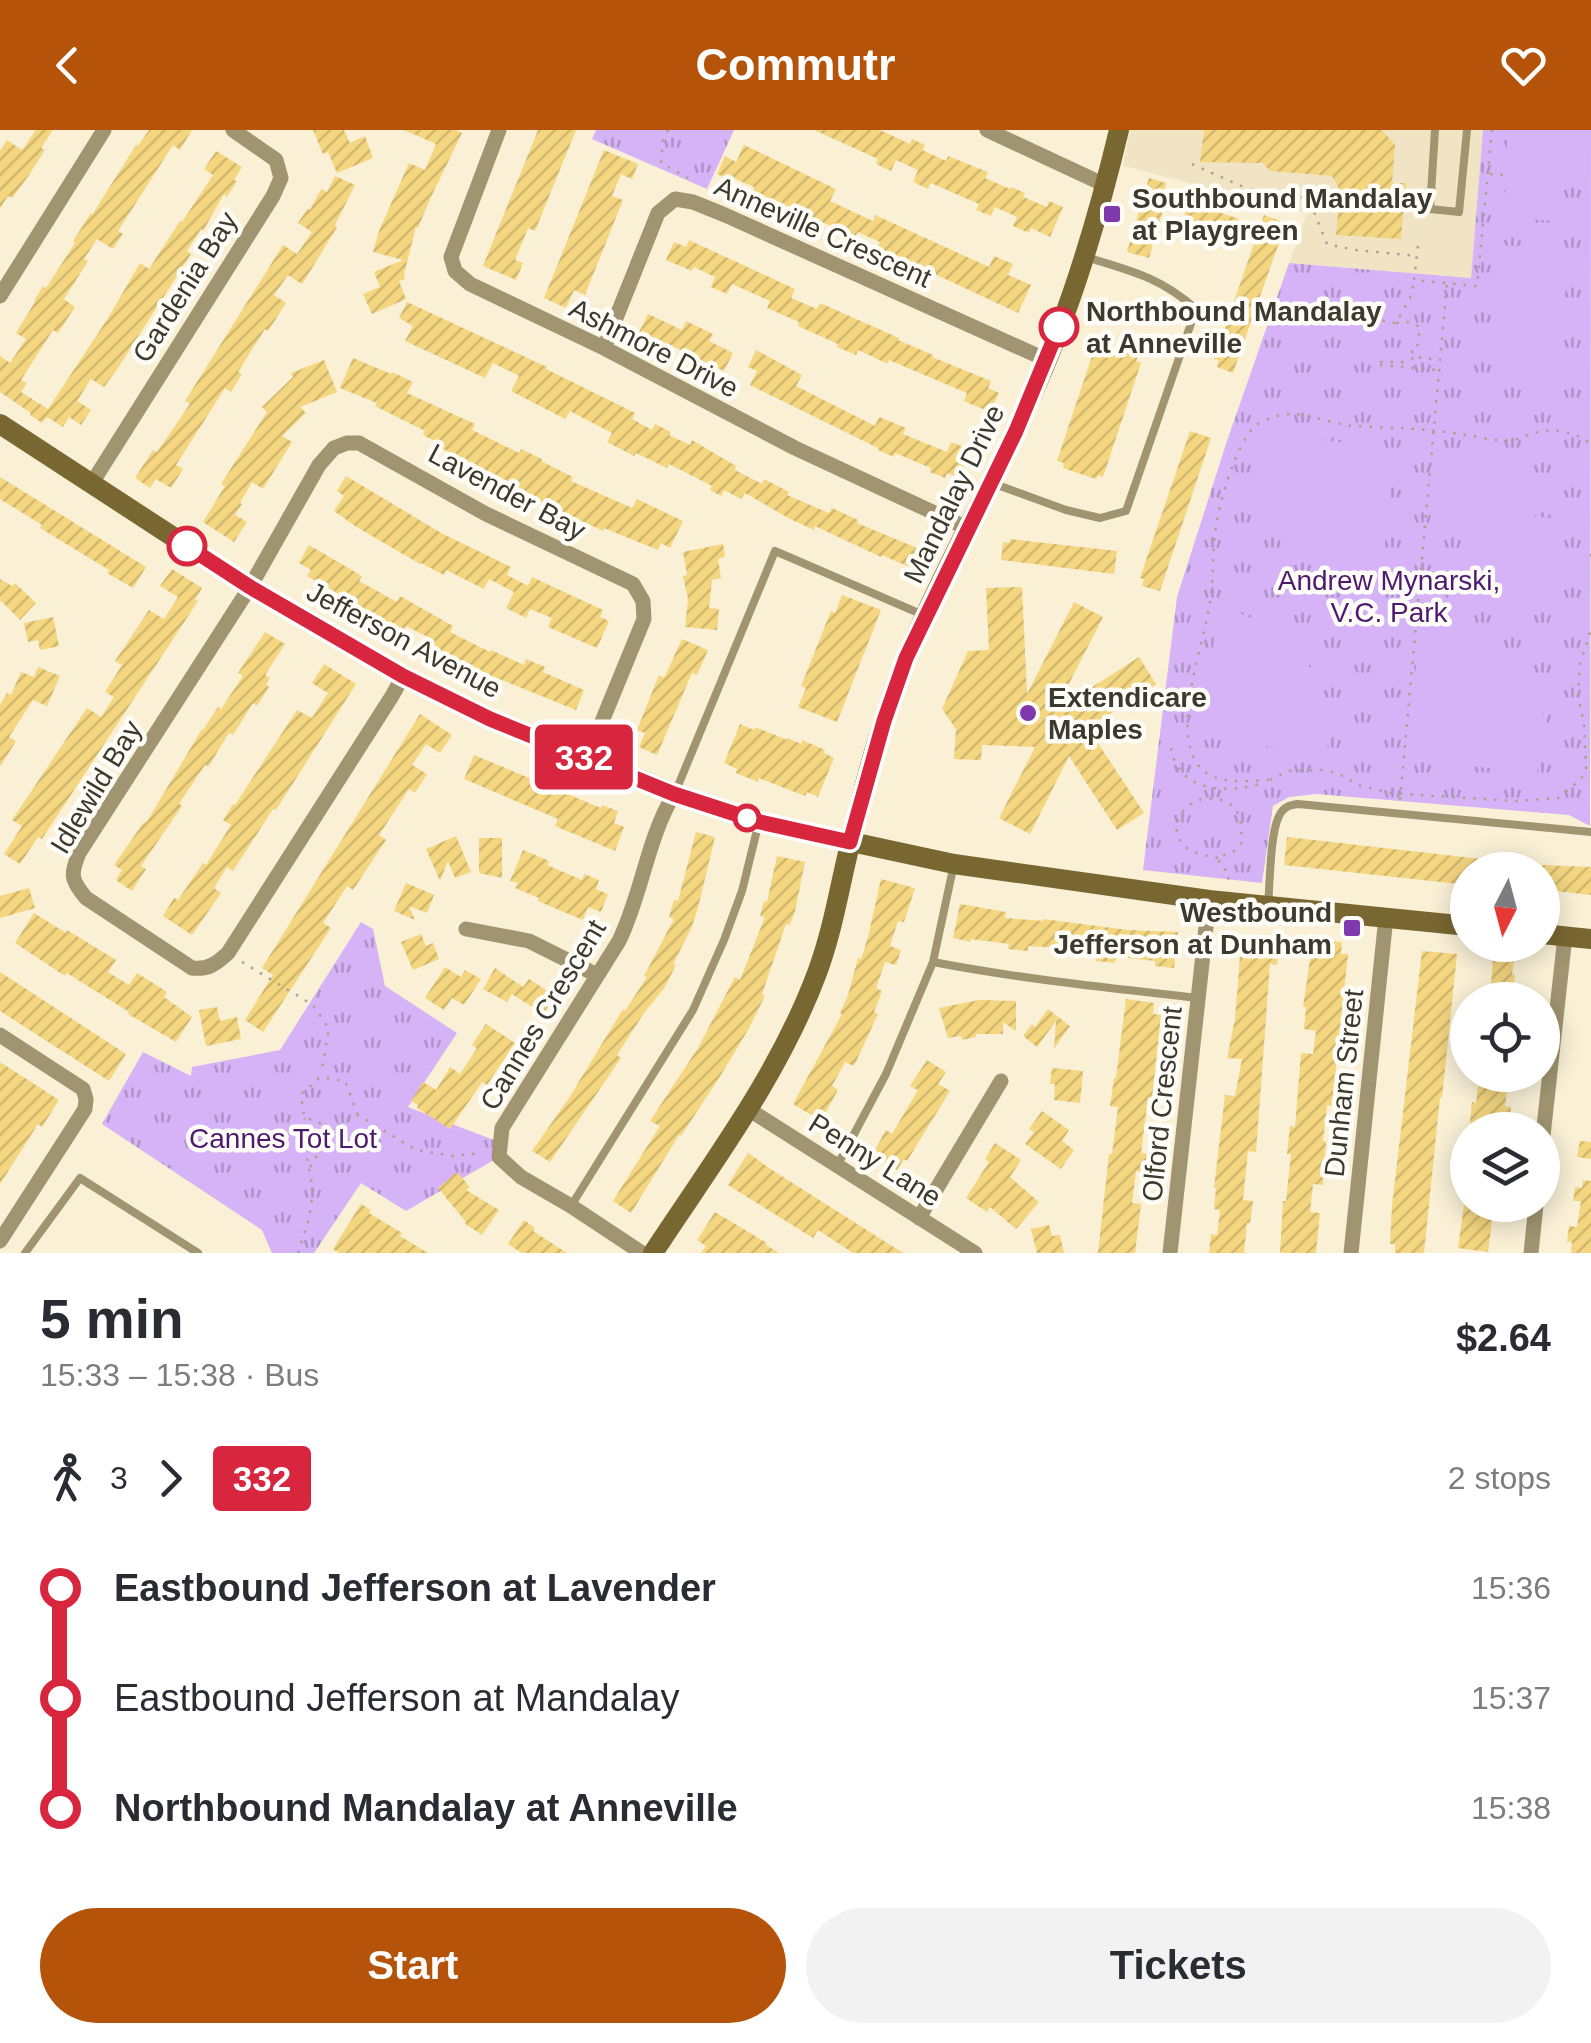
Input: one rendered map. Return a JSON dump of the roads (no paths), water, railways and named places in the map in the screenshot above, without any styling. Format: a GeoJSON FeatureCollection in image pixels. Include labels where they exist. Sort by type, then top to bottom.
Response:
{"type":"FeatureCollection","features":[{"type":"Feature","properties":{"kind":"street"},"geometry":{"type":"LineString","coordinates":[[0,296],[104,130]]}},
{"type":"Feature","properties":{"kind":"street","name":"Gardenia Bay"},"geometry":{"type":"LineString","coordinates":[[92,483],[281,178],[276,160],[233,130]]}},
{"type":"Feature","properties":{"kind":"street","name":"Ashmore Drive"},"geometry":{"type":"LineString","coordinates":[[499,130],[451,257],[455,271],[470,284],[604,348],[795,448],[969,528]]}},
{"type":"Feature","properties":{"kind":"street"},"geometry":{"type":"LineString","coordinates":[[988,130],[1015,136],[1104,185]]}},
{"type":"Feature","properties":{"kind":"street","name":"Mandalay Drive"},"geometry":{"type":"LineString","coordinates":[[653,1253],[748,1109],[798,1020],[818,969],[884,721],[906,658],[1047,360],[1084,256],[1119,130]]}},
{"type":"Feature","properties":{"kind":"street","name":"Anneville Crescent"},"geometry":{"type":"LineString","coordinates":[[604,348],[658,213],[675,199],[693,202],[1047,360]]}},
{"type":"Feature","properties":{"kind":"street","name":"Jefferson Avenue"},"geometry":{"type":"LineString","coordinates":[[0,424],[250,587],[403,676],[490,719],[674,794],[760,822],[954,864],[1209,900],[1450,924]]}},
{"type":"Feature","properties":{"kind":"street","name":"Lavender Bay"},"geometry":{"type":"LineString","coordinates":[[250,587],[320,465],[334,448],[359,443],[379,452],[502,522],[633,584],[643,601],[644,619],[587,758]]}},
{"type":"Feature","properties":{"kind":"street","name":"Idlewild Bay"},"geometry":{"type":"LineString","coordinates":[[250,587],[72,871],[86,898],[192,968],[206,970],[228,953],[403,676]]}},
{"type":"Feature","properties":{"kind":"street","name":"Cannes Crescent"},"geometry":{"type":"LineString","coordinates":[[642,1253],[520,1177],[499,1158],[498,1150],[502,1128],[571,1021],[631,916],[660,817],[674,794]]}},
{"type":"Feature","properties":{"kind":"street","name":"Olford Crescent"},"geometry":{"type":"LineString","coordinates":[[1170,1253],[1209,900]]}},
{"type":"Feature","properties":{"kind":"street","name":"Dunham Street"},"geometry":{"type":"LineString","coordinates":[[1351,1253],[1386,917]]}},
{"type":"Feature","properties":{"kind":"street"},"geometry":{"type":"LineString","coordinates":[[466,929],[530,941],[597,975]]}},
{"type":"Feature","properties":{"kind":"street"},"geometry":{"type":"LineString","coordinates":[[1560,936],[1591,939]]}},
{"type":"Feature","properties":{"kind":"street"},"geometry":{"type":"LineString","coordinates":[[1546,1112],[1565,936]]}},
{"type":"Feature","properties":{"kind":"street"},"geometry":{"type":"LineString","coordinates":[[0,1036],[82,1089],[86,1099],[85,1109],[0,1240]]}},
{"type":"Feature","properties":{"kind":"street"},"geometry":{"type":"LineString","coordinates":[[919,1218],[1001,1081]]}},
{"type":"Feature","properties":{"kind":"street","name":"Penny Lane"},"geometry":{"type":"LineString","coordinates":[[748,1109],[975,1253]]}},
{"type":"Feature","properties":{"kind":"street"},"geometry":{"type":"LineString","coordinates":[[1531,1253],[1534,1222]]}},
{"type":"Feature","properties":{"kind":"lane"},"geometry":{"type":"LineString","coordinates":[[1434,130],[1430,209],[1459,212],[1466,130]]}},
{"type":"Feature","properties":{"kind":"lane"},"geometry":{"type":"LineString","coordinates":[[992,483],[1100,518],[1126,511],[1196,310],[1175,290],[1140,273],[1084,256]]}},
{"type":"Feature","properties":{"kind":"lane"},"geometry":{"type":"LineString","coordinates":[[674,794],[775,551],[925,616]]}},
{"type":"Feature","properties":{"kind":"lane"},"geometry":{"type":"LineString","coordinates":[[1268,906],[1275,826],[1280,812],[1288,805],[1591,832]]}},
{"type":"Feature","properties":{"kind":"lane"},"geometry":{"type":"LineString","coordinates":[[571,1206],[692,1010],[724,940],[760,822]]}},
{"type":"Feature","properties":{"kind":"lane"},"geometry":{"type":"LineString","coordinates":[[837,1166],[886,1074],[933,962],[954,864]]}},
{"type":"Feature","properties":{"kind":"lane"},"geometry":{"type":"LineString","coordinates":[[933,962],[1198,998]]}},
{"type":"Feature","properties":{"kind":"lane"},"geometry":{"type":"LineString","coordinates":[[26,1253],[80,1178],[198,1253]]}},
{"type":"Feature","properties":{"kind":"place","name":"Southbound Mandalay at Playgreen"},"geometry":{"type":"Point","coordinates":[1112,214]}},
{"type":"Feature","properties":{"kind":"place","name":"Northbound Mandalay at Anneville"},"geometry":{"type":"Point","coordinates":[1059,327]}},
{"type":"Feature","properties":{"kind":"place","name":"Extendicare Maples"},"geometry":{"type":"Point","coordinates":[1028,713]}},
{"type":"Feature","properties":{"kind":"place","name":"Westbound Jefferson at Dunham"},"geometry":{"type":"Point","coordinates":[1352,928]}},
{"type":"Feature","properties":{"kind":"park label","name":"Andrew Mynarski, V.C. Park"},"geometry":{"type":"Point","coordinates":[1389,596]}},
{"type":"Feature","properties":{"kind":"park label","name":"Cannes Tot Lot"},"geometry":{"type":"Point","coordinates":[283,1138]}}]}
